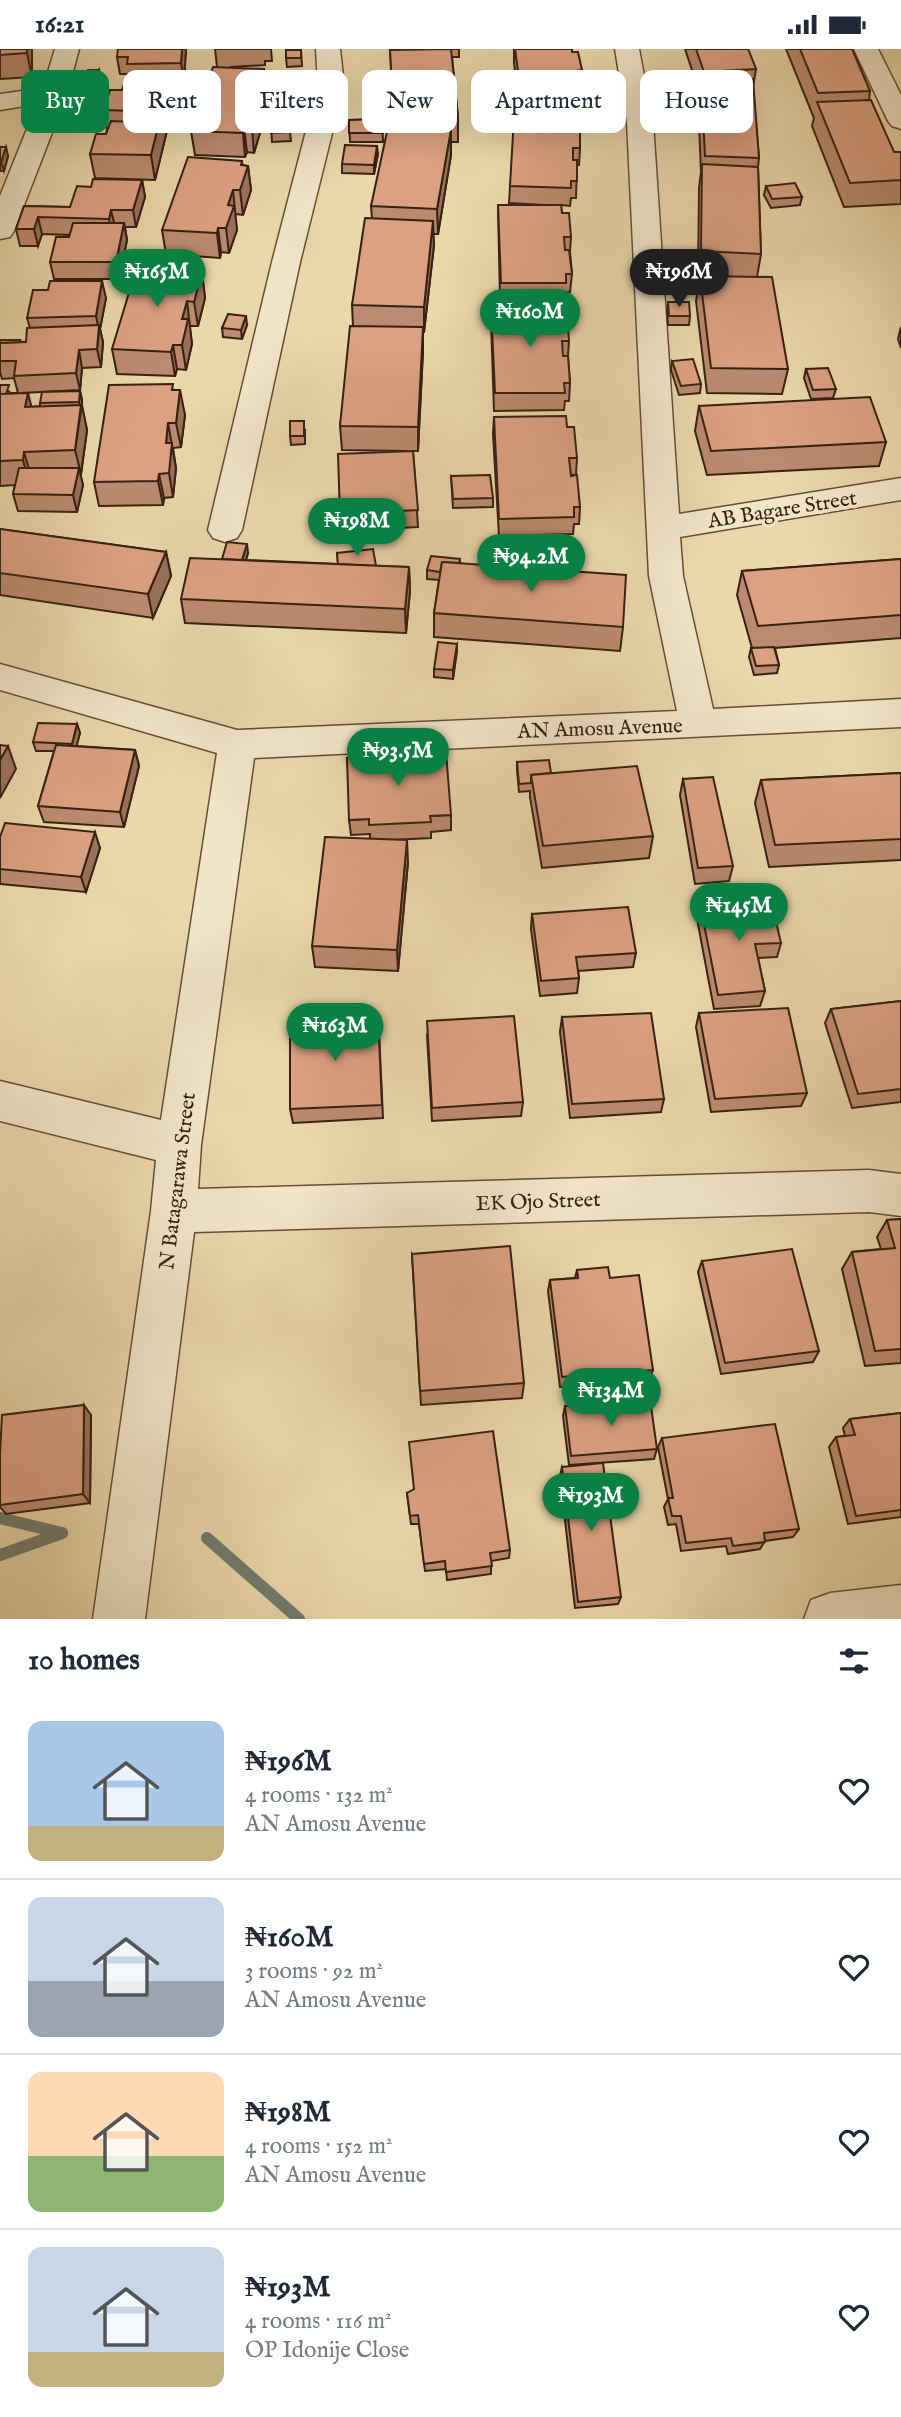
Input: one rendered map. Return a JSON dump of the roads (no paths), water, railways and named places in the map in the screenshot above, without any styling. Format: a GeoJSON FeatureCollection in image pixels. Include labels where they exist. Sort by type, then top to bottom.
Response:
{"type":"FeatureCollection","features":[{"type":"Feature","properties":{"kind":"street"},"geometry":{"type":"LineString","coordinates":[[61,70],[67,49]]}},
{"type":"Feature","properties":{"kind":"street"},"geometry":{"type":"LineString","coordinates":[[225,530],[286,262],[331,85],[328,49]]}},
{"type":"Feature","properties":{"kind":"street","name":"AN Amosu Avenue"},"geometry":{"type":"LineString","coordinates":[[0,677],[237,744],[698,724],[666,576],[640,122],[627,49]]}},
{"type":"Feature","properties":{"kind":"street"},"geometry":{"type":"LineString","coordinates":[[866,49],[901,121]]}},
{"type":"Feature","properties":{"kind":"street"},"geometry":{"type":"LineString","coordinates":[[0,101],[21,98]]}},
{"type":"Feature","properties":{"kind":"street"},"geometry":{"type":"LineString","coordinates":[[0,231],[39,133]]}},
{"type":"Feature","properties":{"kind":"street","name":"AB Bagare Street"},"geometry":{"type":"LineString","coordinates":[[663,528],[901,489]]}},
{"type":"Feature","properties":{"kind":"street"},"geometry":{"type":"LineString","coordinates":[[698,724],[901,713]]}},
{"type":"Feature","properties":{"kind":"street","name":"N Batagarawa Street"},"geometry":{"type":"LineString","coordinates":[[119,1619],[174,1211],[180,1145],[237,744]]}},
{"type":"Feature","properties":{"kind":"street"},"geometry":{"type":"LineString","coordinates":[[0,1101],[180,1145]]}},
{"type":"Feature","properties":{"kind":"street","name":"EK Ojo Street"},"geometry":{"type":"LineString","coordinates":[[174,1211],[869,1191],[901,1195]]}},
{"type":"Feature","properties":{"kind":"street"},"geometry":{"type":"LineString","coordinates":[[830,1619],[901,1611]]}},
{"type":"Feature","properties":{"kind":"waterway"},"geometry":{"type":"LineString","coordinates":[[0,1518],[62,1533],[0,1555]]}},
{"type":"Feature","properties":{"kind":"waterway"},"geometry":{"type":"LineString","coordinates":[[207,1538],[299,1619]]}}]}
